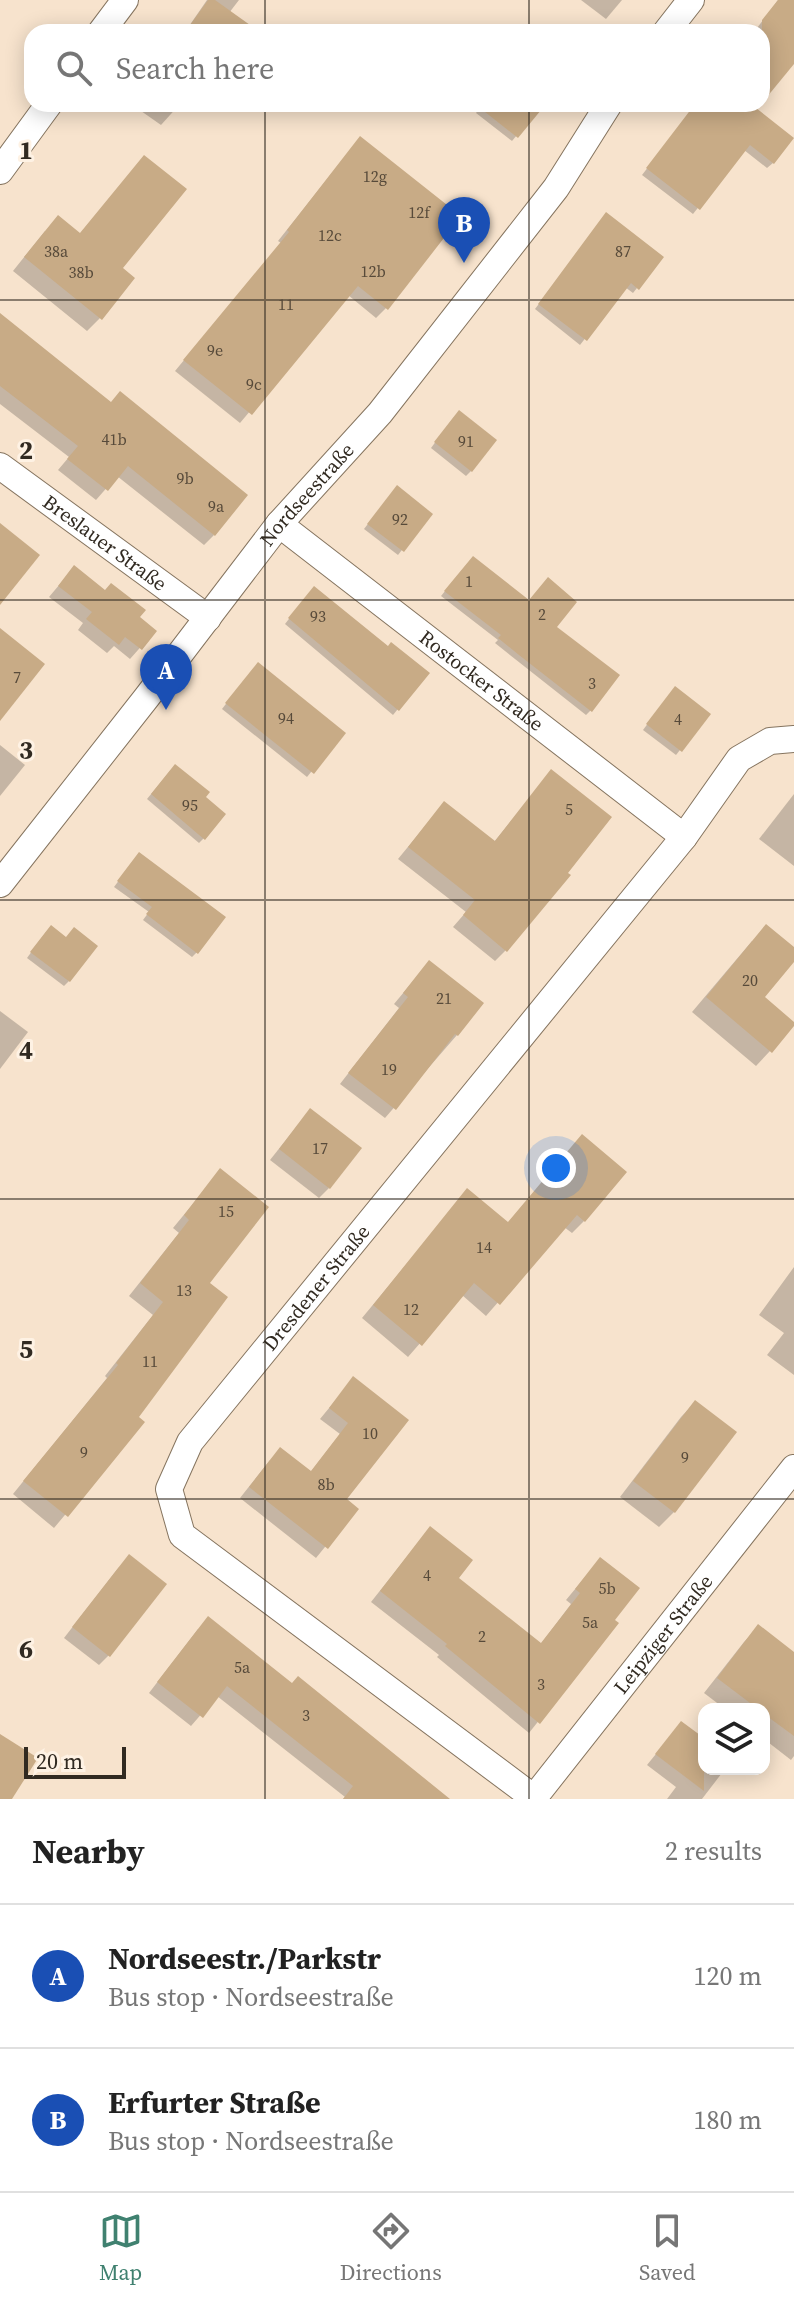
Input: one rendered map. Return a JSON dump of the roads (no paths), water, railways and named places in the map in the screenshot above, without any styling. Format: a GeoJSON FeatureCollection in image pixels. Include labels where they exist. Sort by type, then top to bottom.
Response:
{"type":"FeatureCollection","features":[{"type":"Feature","properties":{"kind":"street"},"geometry":{"type":"LineString","coordinates":[[107,24],[125,0]]}},
{"type":"Feature","properties":{"kind":"street"},"geometry":{"type":"LineString","coordinates":[[672,24],[691,0]]}},
{"type":"Feature","properties":{"kind":"street"},"geometry":{"type":"LineString","coordinates":[[0,171],[43,112]]}},
{"type":"Feature","properties":{"kind":"street","name":"Nordseestraße"},"geometry":{"type":"LineString","coordinates":[[0,884],[279,524],[380,413],[556,188],[604,112]]}},
{"type":"Feature","properties":{"kind":"street","name":"Breslauer Straße"},"geometry":{"type":"LineString","coordinates":[[0,466],[208,618]]}},
{"type":"Feature","properties":{"kind":"street","name":"Rostocker Straße"},"geometry":{"type":"LineString","coordinates":[[279,524],[684,837]]}},
{"type":"Feature","properties":{"kind":"street","name":"Dresdener Straße"},"geometry":{"type":"LineString","coordinates":[[534,1798],[182,1535],[169,1489],[190,1442],[684,837],[739,759],[770,741],[794,739]]}},
{"type":"Feature","properties":{"kind":"street","name":"Leipziger Straße"},"geometry":{"type":"LineString","coordinates":[[534,1798],[794,1468]]}},
{"type":"Feature","properties":{"kind":"place","name":"Erfurter Straße"},"geometry":{"type":"Point","coordinates":[464,263]}},
{"type":"Feature","properties":{"kind":"place","name":"Nordseestr./Parkstr"},"geometry":{"type":"Point","coordinates":[166,710]}}]}
